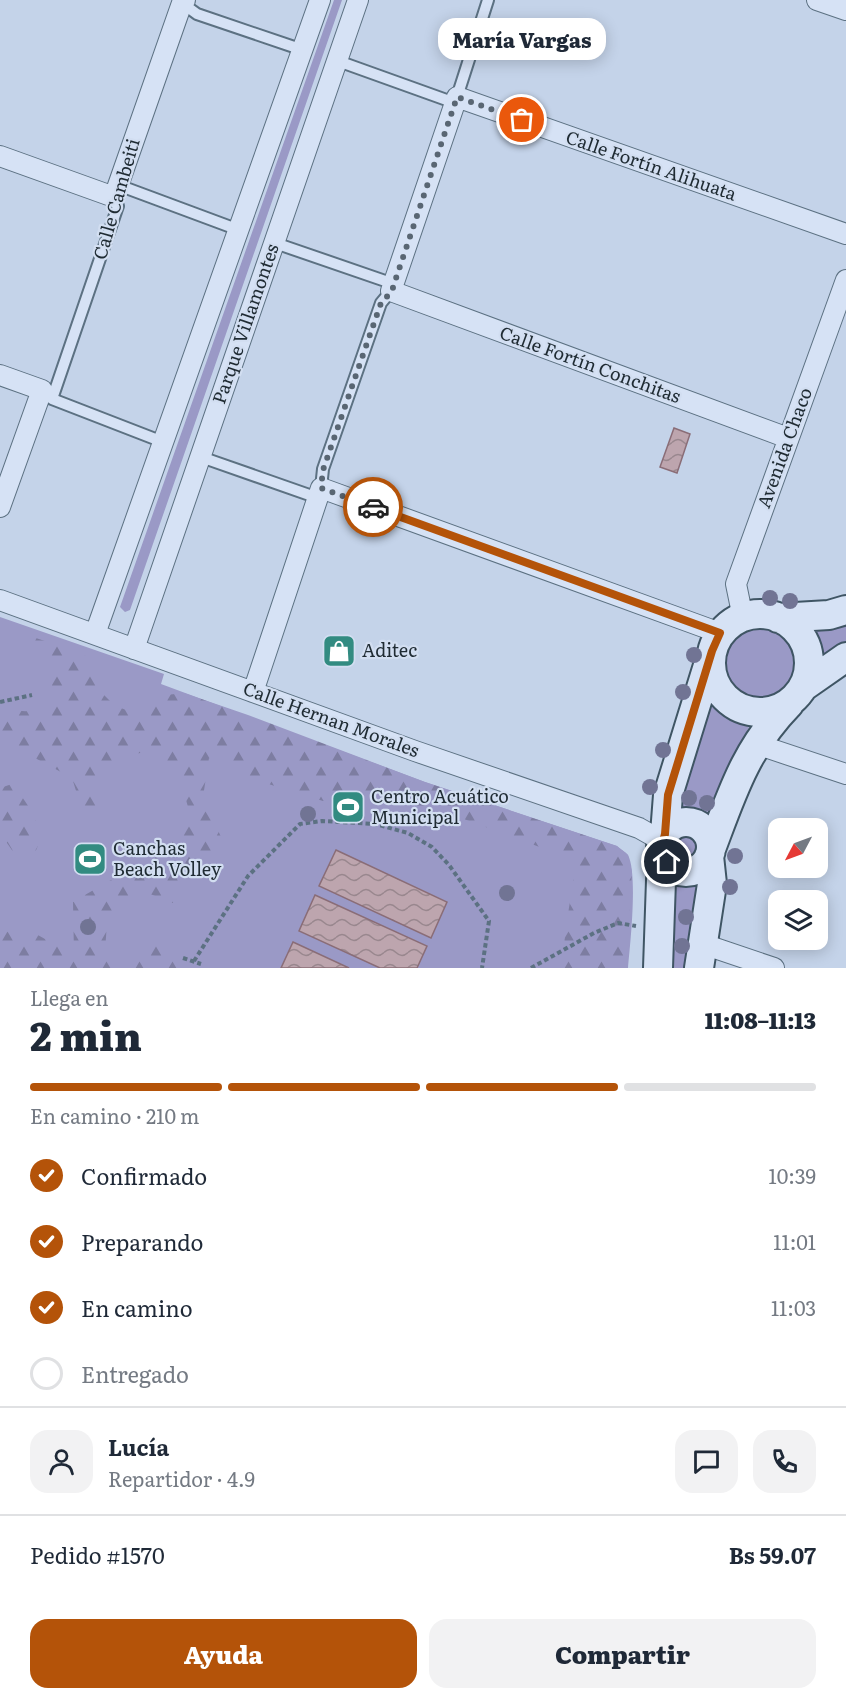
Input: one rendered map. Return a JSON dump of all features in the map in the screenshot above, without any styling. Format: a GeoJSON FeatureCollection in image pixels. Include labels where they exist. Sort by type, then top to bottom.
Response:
{"type":"FeatureCollection","features":[{"type":"Feature","properties":{"kind":"main road"},"geometry":{"type":"LineString","coordinates":[[846,610],[829,615],[778,618],[751,615],[725,634],[711,666],[714,681],[722,695],[734,705],[749,711],[765,712],[780,708],[846,657]]}},
{"type":"Feature","properties":{"kind":"main road"},"geometry":{"type":"LineString","coordinates":[[701,956],[712,884],[710,852],[710,838],[705,830],[691,822],[676,824],[663,842],[664,857],[672,867],[684,871],[696,870],[702,866],[710,852],[737,781],[756,744],[769,724],[798,693],[808,671],[808,655],[797,633],[778,618]]}},
{"type":"Feature","properties":{"kind":"main road","name":"Avenida Chaco"},"geometry":{"type":"LineString","coordinates":[[658,968],[663,842],[668,795],[725,634]]}},
{"type":"Feature","properties":{"kind":"street","name":"Parque Villamontes"},"geometry":{"type":"LineString","coordinates":[[95,634],[320,0]]}},
{"type":"Feature","properties":{"kind":"street","name":"Parque Villamontes"},"geometry":{"type":"LineString","coordinates":[[134,648],[358,0]]}},
{"type":"Feature","properties":{"kind":"street"},"geometry":{"type":"LineString","coordinates":[[817,0],[846,10]]}},
{"type":"Feature","properties":{"kind":"street","name":"Calle Cambeiti"},"geometry":{"type":"LineString","coordinates":[[116,191],[180,1]]}},
{"type":"Feature","properties":{"kind":"street","name":"Calle Fortín Alihuata"},"geometry":{"type":"LineString","coordinates":[[456,100],[846,234]]}},
{"type":"Feature","properties":{"kind":"street"},"geometry":{"type":"LineString","coordinates":[[393,288],[456,100]]}},
{"type":"Feature","properties":{"kind":"street"},"geometry":{"type":"LineString","coordinates":[[0,156],[116,191]]}},
{"type":"Feature","properties":{"kind":"street","name":"Avenida Chaco"},"geometry":{"type":"LineString","coordinates":[[725,634],[736,584],[846,280]]}},
{"type":"Feature","properties":{"kind":"street","name":"Calle Fortín Conchitas"},"geometry":{"type":"LineString","coordinates":[[393,288],[788,438]]}},
{"type":"Feature","properties":{"kind":"street"},"geometry":{"type":"LineString","coordinates":[[0,375],[47,394]]}},
{"type":"Feature","properties":{"kind":"street","name":"Calle Cambeiti"},"geometry":{"type":"LineString","coordinates":[[0,507],[47,394]]}},
{"type":"Feature","properties":{"kind":"street"},"geometry":{"type":"LineString","coordinates":[[253,692],[319,493],[725,634]]}},
{"type":"Feature","properties":{"kind":"street","name":"Calle Hernan Morales"},"geometry":{"type":"LineString","coordinates":[[0,600],[415,751],[639,828],[663,842]]}},
{"type":"Feature","properties":{"kind":"street"},"geometry":{"type":"LineString","coordinates":[[756,744],[846,774]]}},
{"type":"Feature","properties":{"kind":"street"},"geometry":{"type":"LineString","coordinates":[[701,956],[774,968]]}},
{"type":"Feature","properties":{"kind":"lane"},"geometry":{"type":"LineString","coordinates":[[456,100],[488,0]]}},
{"type":"Feature","properties":{"kind":"lane"},"geometry":{"type":"LineString","coordinates":[[180,1],[197,14],[303,50]]}},
{"type":"Feature","properties":{"kind":"lane","name":"Calle Fortín Alihuata"},"geometry":{"type":"LineString","coordinates":[[338,61],[456,100]]}},
{"type":"Feature","properties":{"kind":"lane"},"geometry":{"type":"LineString","coordinates":[[116,191],[239,230]]}},
{"type":"Feature","properties":{"kind":"lane","name":"Calle Cambeiti"},"geometry":{"type":"LineString","coordinates":[[47,394],[118,206],[116,191]]}},
{"type":"Feature","properties":{"kind":"lane","name":"Calle Fortín Conchitas"},"geometry":{"type":"LineString","coordinates":[[275,243],[393,288]]}},
{"type":"Feature","properties":{"kind":"lane"},"geometry":{"type":"LineString","coordinates":[[201,457],[319,493],[323,470],[381,303],[393,288]]}},
{"type":"Feature","properties":{"kind":"lane"},"geometry":{"type":"LineString","coordinates":[[47,394],[163,442]]}},
{"type":"Feature","properties":{"kind":"path"},"geometry":{"type":"LineString","coordinates":[[0,702],[32,695]]}},
{"type":"Feature","properties":{"kind":"path"},"geometry":{"type":"LineString","coordinates":[[194,961],[248,876],[300,824],[322,821],[375,824],[408,833],[432,847],[449,865],[489,921],[482,968]]}},
{"type":"Feature","properties":{"kind":"path"},"geometry":{"type":"LineString","coordinates":[[531,968],[594,933],[618,923],[660,931]]}},
{"type":"Feature","properties":{"kind":"path"},"geometry":{"type":"LineString","coordinates":[[183,958],[201,964]]}},
{"type":"Feature","properties":{"kind":"green space"},"geometry":{"type":"Polygon","coordinates":[[[334,0],[342,0],[130,610],[125,612],[120,607],[334,0]]]}},
{"type":"Feature","properties":{"kind":"green space","name":"Centro Acuático Municipal"},"geometry":{"type":"Polygon","coordinates":[[[0,617],[164,674],[161,684],[425,782],[617,846],[628,855],[631,864],[632,910],[628,968],[0,968],[0,617]]]}},
{"type":"Feature","properties":{"kind":"green space"},"geometry":{"type":"Polygon","coordinates":[[[846,621],[846,644],[819,661],[808,627],[846,621]]]}},
{"type":"Feature","properties":{"kind":"green space"},"geometry":{"type":"Polygon","coordinates":[[[767,629],[786,639],[794,651],[796,665],[794,679],[786,691],[774,699],[753,701],[734,691],[726,679],[724,658],[734,639],[746,631],[767,629]]]}},
{"type":"Feature","properties":{"kind":"green space"},"geometry":{"type":"Polygon","coordinates":[[[33,637],[83,654],[101,669],[96,677],[97,688],[115,706],[135,713],[150,709],[166,695],[184,693],[425,782],[617,846],[628,855],[632,872],[625,968],[563,968],[565,933],[574,876],[561,855],[453,815],[384,797],[323,801],[246,777],[209,758],[203,797],[221,837],[173,903],[145,892],[107,922],[105,952],[127,963],[160,941],[178,968],[0,968],[0,931],[36,934],[74,955],[73,902],[120,875],[165,845],[192,821],[176,775],[165,762],[153,754],[132,755],[105,773],[95,789],[94,797],[102,819],[83,813],[72,778],[0,739],[0,706],[19,711],[38,708],[47,699],[52,686],[47,667],[33,637]]]}},
{"type":"Feature","properties":{"kind":"green space"},"geometry":{"type":"Polygon","coordinates":[[[710,705],[729,719],[749,727],[716,792],[708,820],[675,812],[710,705]]]}},
{"type":"Feature","properties":{"kind":"green space"},"geometry":{"type":"Polygon","coordinates":[[[12,784],[27,805],[38,828],[38,845],[32,858],[14,853],[0,833],[0,788],[12,784]]]}},
{"type":"Feature","properties":{"kind":"green space"},"geometry":{"type":"Polygon","coordinates":[[[687,830],[693,831],[701,839],[701,851],[693,859],[687,860],[681,859],[673,851],[672,845],[673,839],[681,831],[687,830]]]}},
{"type":"Feature","properties":{"kind":"green space"},"geometry":{"type":"Polygon","coordinates":[[[672,876],[697,878],[685,968],[671,968],[672,876]]]}},
{"type":"Feature","properties":{"kind":"water"},"geometry":{"type":"Polygon","coordinates":[[[674,428],[690,434],[677,473],[660,467],[674,428]]]}},
{"type":"Feature","properties":{"kind":"water"},"geometry":{"type":"Polygon","coordinates":[[[336,850],[447,902],[431,938],[319,886],[336,850]]]}},
{"type":"Feature","properties":{"kind":"water"},"geometry":{"type":"Polygon","coordinates":[[[315,895],[427,946],[417,968],[380,968],[299,931],[315,895]]]}},
{"type":"Feature","properties":{"kind":"water"},"geometry":{"type":"Polygon","coordinates":[[[293,942],[349,968],[281,968],[293,942]]]}},
{"type":"Feature","properties":{"kind":"way so far"},"geometry":{"type":"LineString","coordinates":[[373,507],[321,488],[323,470],[381,303],[392,291],[457,97],[522,120]]}},
{"type":"Feature","properties":{"kind":"place","name":"María Vargas"},"geometry":{"type":"Point","coordinates":[522,120]}},
{"type":"Feature","properties":{"kind":"place","name":"Aditec"},"geometry":{"type":"Point","coordinates":[339,651]}},
{"type":"Feature","properties":{"kind":"place","name":"Centro Acuático Municipal"},"geometry":{"type":"Point","coordinates":[348,807]}},
{"type":"Feature","properties":{"kind":"place","name":"Canchas Beach Volley"},"geometry":{"type":"Point","coordinates":[90,859]}},
{"type":"Feature","properties":{"kind":"route"},"geometry":{"type":"LineString","coordinates":[[373,507],[720,633],[712,651],[668,795],[665,834],[662,841],[662,851],[667,862]]}}]}
